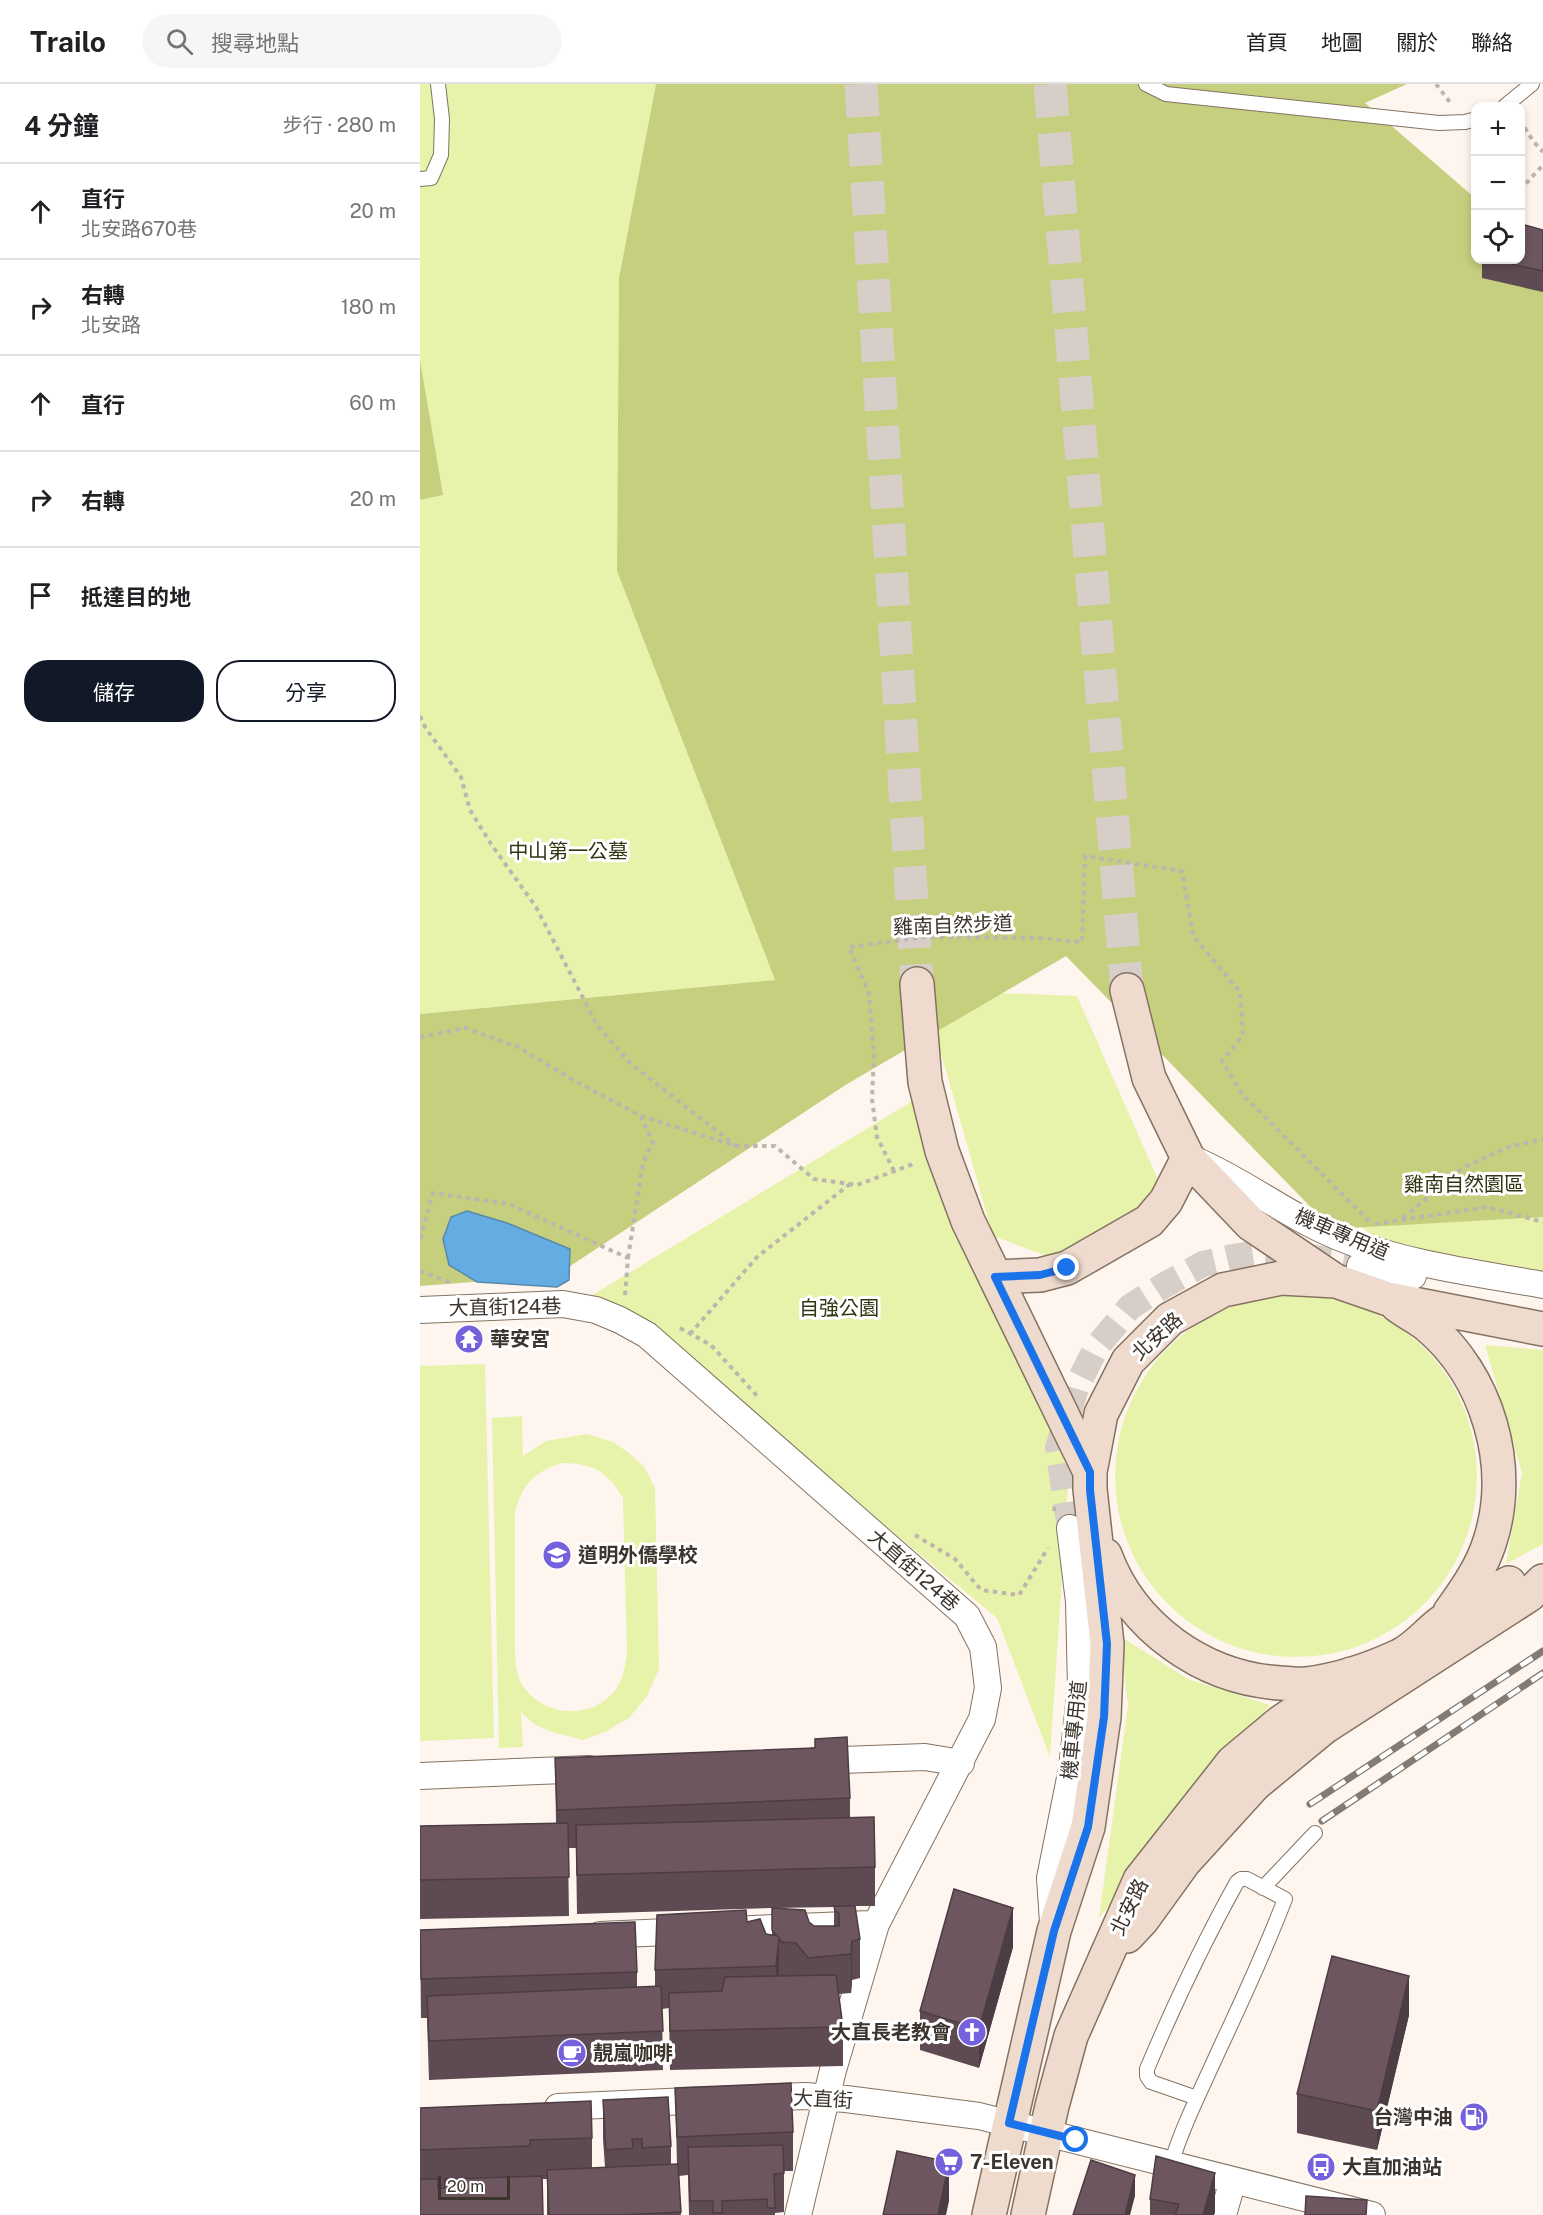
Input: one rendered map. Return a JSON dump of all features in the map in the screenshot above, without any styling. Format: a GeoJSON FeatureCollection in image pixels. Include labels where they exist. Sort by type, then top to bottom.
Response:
{"type":"FeatureCollection","features":[{"type":"Feature","properties":{"kind":"main road"},"geometry":{"type":"LineString","coordinates":[[917,984],[925,1082],[942,1151],[968,1221],[1090,1472]]}},
{"type":"Feature","properties":{"kind":"main road"},"geometry":{"type":"LineString","coordinates":[[1127,990],[1149,1078],[1188,1158],[1251,1224],[1348,1274]]}},
{"type":"Feature","properties":{"kind":"main road"},"geometry":{"type":"LineString","coordinates":[[995,1277],[1040,1275],[1067,1268],[1149,1221],[1166,1202],[1188,1158]]}},
{"type":"Feature","properties":{"kind":"main road","name":"北安路"},"geometry":{"type":"LineString","coordinates":[[1067,1527],[1090,1490],[1090,1472],[1101,1414],[1128,1361],[1170,1319],[1222,1290],[1281,1278],[1348,1274],[1427,1326],[1460,1360],[1483,1401],[1497,1447],[1499,1494],[1490,1541],[1471,1584],[1442,1622]]}},
{"type":"Feature","properties":{"kind":"main road","name":"北安路"},"geometry":{"type":"LineString","coordinates":[[1388,1299],[1543,1329]]}},
{"type":"Feature","properties":{"kind":"main road","name":"北安路"},"geometry":{"type":"LineString","coordinates":[[1067,1527],[1111,1572],[1137,1612],[1172,1644],[1213,1668],[1258,1681],[1305,1685],[1351,1674],[1401,1655],[1442,1622],[1507,1584],[1543,1568]]}},
{"type":"Feature","properties":{"kind":"main road","name":"北安路"},"geometry":{"type":"LineString","coordinates":[[988,2215],[1054,1931],[1088,1827],[1104,1717],[1107,1644],[1067,1527]]}},
{"type":"Feature","properties":{"kind":"main road"},"geometry":{"type":"LineString","coordinates":[[1102,1964],[1142,1920],[1184,1862],[1255,1784],[1323,1728],[1529,1595],[1543,1581]]}},
{"type":"Feature","properties":{"kind":"main road","name":"北安路"},"geometry":{"type":"LineString","coordinates":[[1028,2215],[1071,2036],[1140,1880],[1233,1762],[1281,1722],[1351,1674]]}},
{"type":"Feature","properties":{"kind":"street","name":"機車專用道"},"geometry":{"type":"LineString","coordinates":[[1188,1158],[1222,1172],[1290,1214],[1345,1240],[1400,1258],[1543,1285]]}},
{"type":"Feature","properties":{"kind":"street","name":"機車專用道"},"geometry":{"type":"LineString","coordinates":[[1348,1274],[1543,1299]]}},
{"type":"Feature","properties":{"kind":"street","name":"大直街124巷"},"geometry":{"type":"LineString","coordinates":[[420,1310],[563,1304],[596,1310],[627,1305],[647,1335],[967,1616],[983,1647],[988,1688],[982,1719],[876,1924],[826,2097],[798,2215]]}},
{"type":"Feature","properties":{"kind":"street"},"geometry":{"type":"LineString","coordinates":[[792,1762],[925,1757],[961,1763]]}},
{"type":"Feature","properties":{"kind":"street"},"geometry":{"type":"LineString","coordinates":[[420,1776],[612,1768]]}},
{"type":"Feature","properties":{"kind":"street"},"geometry":{"type":"LineString","coordinates":[[572,1936],[876,1924]]}},
{"type":"Feature","properties":{"kind":"street","name":"大直街"},"geometry":{"type":"LineString","coordinates":[[537,2108],[806,2096],[979,2116],[1372,2215]]}},
{"type":"Feature","properties":{"kind":"street"},"geometry":{"type":"LineString","coordinates":[[1223,2215],[1233,2180]]}},
{"type":"Feature","properties":{"kind":"lane"},"geometry":{"type":"LineString","coordinates":[[420,179],[431,178],[441,155],[442,119],[438,84]]}},
{"type":"Feature","properties":{"kind":"lane"},"geometry":{"type":"LineString","coordinates":[[1146,84],[1166,94],[1440,123],[1471,120]]}},
{"type":"Feature","properties":{"kind":"lane"},"geometry":{"type":"LineString","coordinates":[[1510,102],[1532,84]]}},
{"type":"Feature","properties":{"kind":"lane"},"geometry":{"type":"LineString","coordinates":[[1263,1888],[1315,1833]]}},
{"type":"Feature","properties":{"kind":"lane"},"geometry":{"type":"LineString","coordinates":[[1171,2164],[1181,2133],[1197,2098],[1267,1944],[1285,1899],[1246,1879],[1237,1882],[1204,1941],[1147,2069],[1147,2076],[1151,2082],[1197,2098]]}},
{"type":"Feature","properties":{"kind":"path"},"geometry":{"type":"LineString","coordinates":[[1525,127],[1543,152]]}},
{"type":"Feature","properties":{"kind":"path"},"geometry":{"type":"LineString","coordinates":[[1525,185],[1543,165]]}},
{"type":"Feature","properties":{"kind":"path"},"geometry":{"type":"LineString","coordinates":[[420,716],[425,727],[461,777],[470,810],[536,907],[597,1025],[630,1063],[736,1146]]}},
{"type":"Feature","properties":{"kind":"path","name":"雞南自然步道"},"geometry":{"type":"LineString","coordinates":[[894,1171],[877,1137],[872,1099],[874,1056],[869,994],[849,947],[925,937],[1038,938],[1082,942],[1084,856],[1182,871],[1193,936],[1240,992],[1243,1035],[1222,1061],[1243,1095],[1372,1224],[1402,1219]]}},
{"type":"Feature","properties":{"kind":"path"},"geometry":{"type":"LineString","coordinates":[[420,1037],[465,1028],[518,1047],[573,1080],[641,1116],[736,1146],[775,1146],[814,1179],[857,1185],[917,1162]]}},
{"type":"Feature","properties":{"kind":"path"},"geometry":{"type":"LineString","coordinates":[[627,1305],[628,1258],[644,1162],[653,1143],[641,1116]]}},
{"type":"Feature","properties":{"kind":"path"},"geometry":{"type":"LineString","coordinates":[[1402,1219],[1464,1167],[1509,1147],[1543,1139]]}},
{"type":"Feature","properties":{"kind":"path"},"geometry":{"type":"LineString","coordinates":[[671,1355],[757,1257],[850,1184]]}},
{"type":"Feature","properties":{"kind":"path"},"geometry":{"type":"LineString","coordinates":[[420,1239],[433,1193],[509,1204],[628,1258]]}},
{"type":"Feature","properties":{"kind":"path"},"geometry":{"type":"LineString","coordinates":[[1402,1219],[1487,1207],[1543,1222]]}},
{"type":"Feature","properties":{"kind":"path"},"geometry":{"type":"LineString","coordinates":[[671,1323],[711,1345],[763,1403]]}},
{"type":"Feature","properties":{"kind":"path"},"geometry":{"type":"LineString","coordinates":[[909,1531],[955,1558],[981,1590],[1019,1595],[1047,1550],[1067,1527],[1055,1503]]}},
{"type":"Feature","properties":{"kind":"green space","name":"中山第一公墓"},"geometry":{"type":"Polygon","coordinates":[[[420,84],[656,84],[619,278],[617,571],[775,980],[420,1014],[420,500],[442,495],[420,360],[420,84]]]}},
{"type":"Feature","properties":{"kind":"green space"},"geometry":{"type":"Polygon","coordinates":[[[656,84],[1407,84],[1365,103],[1471,195],[1471,264],[1525,264],[1525,259],[1543,256],[1543,1217],[1332,1229],[1066,956],[847,1084],[555,1276],[420,1286],[420,1014],[775,980],[617,571],[619,278],[656,84]]]}},
{"type":"Feature","properties":{"kind":"green space"},"geometry":{"type":"Polygon","coordinates":[[[420,360],[443,495],[420,500],[420,360]]]}},
{"type":"Feature","properties":{"kind":"green space"},"geometry":{"type":"Polygon","coordinates":[[[923,990],[1077,996],[1164,1193],[1052,1258],[993,1236],[923,990]]]}},
{"type":"Feature","properties":{"kind":"green space","name":"雞南自然園區"},"geometry":{"type":"Polygon","coordinates":[[[1543,1044],[1543,1278],[1379,1244],[1348,1213],[1543,1044]]]}},
{"type":"Feature","properties":{"kind":"green space","name":"自強公園"},"geometry":{"type":"Polygon","coordinates":[[[924,1094],[969,1258],[1069,1471],[1050,1757],[997,1618],[647,1329],[586,1299],[924,1094]]]}},
{"type":"Feature","properties":{"kind":"green space"},"geometry":{"type":"Polygon","coordinates":[[[1296,1295],[1331,1298],[1365,1309],[1397,1325],[1424,1348],[1447,1375],[1463,1407],[1474,1441],[1477,1476],[1474,1511],[1463,1545],[1447,1577],[1424,1604],[1397,1627],[1365,1643],[1331,1654],[1296,1657],[1261,1654],[1227,1643],[1195,1627],[1168,1604],[1145,1577],[1129,1545],[1118,1511],[1115,1476],[1118,1441],[1129,1407],[1145,1375],[1168,1348],[1195,1325],[1227,1309],[1261,1298],[1296,1295]]]}},
{"type":"Feature","properties":{"kind":"green space"},"geometry":{"type":"Polygon","coordinates":[[[1485,1345],[1543,1350],[1543,1544],[1506,1564],[1522,1473],[1485,1345]]]}},
{"type":"Feature","properties":{"kind":"green space"},"geometry":{"type":"Polygon","coordinates":[[[485,1364],[494,1738],[420,1741],[420,1366],[485,1364]]]}},
{"type":"Feature","properties":{"kind":"green space"},"geometry":{"type":"Polygon","coordinates":[[[522,1416],[523,1456],[546,1441],[587,1434],[613,1442],[645,1468],[655,1488],[659,1669],[647,1696],[629,1718],[605,1732],[583,1740],[552,1732],[534,1724],[521,1712],[523,1747],[499,1748],[492,1418],[522,1416]],[[561,1463],[543,1471],[530,1481],[515,1512],[517,1673],[523,1686],[532,1696],[543,1704],[569,1711],[595,1706],[606,1699],[620,1681],[627,1654],[623,1498],[611,1481],[598,1470],[572,1463],[561,1463]]]}},
{"type":"Feature","properties":{"kind":"green space"},"geometry":{"type":"Polygon","coordinates":[[[1120,1636],[1188,1679],[1270,1705],[1099,1918],[1128,1705],[1120,1636]]]}},
{"type":"Feature","properties":{"kind":"water"},"geometry":{"type":"Polygon","coordinates":[[[467,1211],[507,1223],[570,1249],[569,1280],[557,1287],[477,1282],[449,1265],[443,1239],[451,1217],[467,1211]]]}},
{"type":"Feature","properties":{"kind":"building"},"geometry":{"type":"Polygon","coordinates":[[[1525,225],[1543,230],[1543,271],[1512,264],[1525,264],[1525,225]]]}},
{"type":"Feature","properties":{"kind":"building"},"geometry":{"type":"Polygon","coordinates":[[[847,1737],[850,1798],[557,1810],[555,1758],[815,1748],[815,1739],[847,1737]]]}},
{"type":"Feature","properties":{"kind":"building"},"geometry":{"type":"Polygon","coordinates":[[[874,1817],[875,1867],[577,1875],[576,1825],[874,1817]]]}},
{"type":"Feature","properties":{"kind":"building"},"geometry":{"type":"Polygon","coordinates":[[[568,1823],[569,1877],[420,1880],[420,1826],[568,1823]]]}},
{"type":"Feature","properties":{"kind":"building"},"geometry":{"type":"Polygon","coordinates":[[[954,1889],[1013,1908],[979,2029],[920,2011],[954,1889]]]}},
{"type":"Feature","properties":{"kind":"building"},"geometry":{"type":"Polygon","coordinates":[[[834,1906],[855,1906],[860,1939],[852,1941],[851,1954],[808,1958],[796,1943],[782,1942],[779,1938],[776,1966],[655,1970],[657,1915],[746,1910],[747,1922],[760,1919],[766,1934],[777,1936],[772,1930],[772,1908],[805,1910],[809,1922],[814,1926],[839,1926],[839,1913],[835,1911],[834,1906]]]}},
{"type":"Feature","properties":{"kind":"building"},"geometry":{"type":"Polygon","coordinates":[[[635,1922],[637,1972],[421,1979],[420,1930],[635,1922]]]}},
{"type":"Feature","properties":{"kind":"building"},"geometry":{"type":"Polygon","coordinates":[[[1332,1956],[1409,1976],[1377,2111],[1297,2094],[1332,1956]]]}},
{"type":"Feature","properties":{"kind":"building"},"geometry":{"type":"Polygon","coordinates":[[[836,1975],[843,2027],[670,2031],[669,1993],[722,1991],[725,1977],[836,1975]]]}},
{"type":"Feature","properties":{"kind":"building"},"geometry":{"type":"Polygon","coordinates":[[[661,1986],[663,2031],[429,2041],[427,1996],[661,1986]]]}},
{"type":"Feature","properties":{"kind":"building"},"geometry":{"type":"Polygon","coordinates":[[[791,2083],[793,2132],[677,2137],[675,2088],[791,2083]]]}},
{"type":"Feature","properties":{"kind":"building"},"geometry":{"type":"Polygon","coordinates":[[[668,2097],[671,2146],[642,2148],[642,2139],[632,2139],[633,2148],[606,2150],[603,2100],[668,2097]]]}},
{"type":"Feature","properties":{"kind":"building"},"geometry":{"type":"Polygon","coordinates":[[[591,2101],[592,2138],[530,2140],[530,2146],[420,2150],[420,2108],[591,2101]]]}},
{"type":"Feature","properties":{"kind":"building"},"geometry":{"type":"Polygon","coordinates":[[[783,2145],[784,2173],[774,2174],[775,2208],[767,2208],[767,2199],[722,2201],[722,2213],[713,2213],[713,2201],[690,2201],[688,2147],[783,2145]]]}},
{"type":"Feature","properties":{"kind":"building"},"geometry":{"type":"Polygon","coordinates":[[[897,2151],[949,2162],[938,2215],[883,2215],[897,2151]]]}},
{"type":"Feature","properties":{"kind":"building"},"geometry":{"type":"Polygon","coordinates":[[[1156,2156],[1215,2173],[1203,2215],[1175,2215],[1179,2204],[1150,2199],[1156,2156]]]}},
{"type":"Feature","properties":{"kind":"building"},"geometry":{"type":"Polygon","coordinates":[[[1091,2160],[1135,2175],[1125,2215],[1073,2215],[1091,2160]]]}},
{"type":"Feature","properties":{"kind":"building"},"geometry":{"type":"Polygon","coordinates":[[[678,2164],[681,2212],[549,2215],[547,2170],[678,2164]]]}},
{"type":"Feature","properties":{"kind":"building"},"geometry":{"type":"Polygon","coordinates":[[[542,2176],[543,2215],[420,2215],[420,2179],[438,2179],[438,2189],[445,2188],[445,2179],[542,2176]]]}},
{"type":"Feature","properties":{"kind":"building"},"geometry":{"type":"Polygon","coordinates":[[[1306,2196],[1367,2200],[1366,2215],[1305,2215],[1306,2196]]]}},
{"type":"Feature","properties":{"kind":"tunnel"},"geometry":{"type":"LineString","coordinates":[[861,84],[917,984]]}},
{"type":"Feature","properties":{"kind":"tunnel"},"geometry":{"type":"LineString","coordinates":[[1050,84],[1127,990]]}},
{"type":"Feature","properties":{"kind":"tunnel"},"geometry":{"type":"LineString","coordinates":[[1070,1528],[1058,1448],[1076,1388],[1096,1348],[1130,1307],[1203,1264],[1233,1257],[1259,1253],[1305,1256],[1360,1266]]}},
{"type":"Feature","properties":{"kind":"railway"},"geometry":{"type":"LineString","coordinates":[[1310,1804],[1543,1651]]}},
{"type":"Feature","properties":{"kind":"railway"},"geometry":{"type":"LineString","coordinates":[[1322,1821],[1543,1673]]}},
{"type":"Feature","properties":{"kind":"place","name":"華安宮"},"geometry":{"type":"Point","coordinates":[469,1339]}},
{"type":"Feature","properties":{"kind":"place","name":"道明外僑學校"},"geometry":{"type":"Point","coordinates":[557,1555]}},
{"type":"Feature","properties":{"kind":"place","name":"大直長老教會"},"geometry":{"type":"Point","coordinates":[972,2032]}},
{"type":"Feature","properties":{"kind":"place","name":"靚嵐咖啡"},"geometry":{"type":"Point","coordinates":[572,2053]}},
{"type":"Feature","properties":{"kind":"place","name":"台灣中油"},"geometry":{"type":"Point","coordinates":[1474,2117]}},
{"type":"Feature","properties":{"kind":"place","name":"7-Eleven"},"geometry":{"type":"Point","coordinates":[949,2162]}},
{"type":"Feature","properties":{"kind":"place","name":"大直加油站"},"geometry":{"type":"Point","coordinates":[1321,2167]}},
{"type":"Feature","properties":{"kind":"route"},"geometry":{"type":"LineString","coordinates":[[1067,1268],[1040,1275],[995,1277],[1090,1472],[1107,1644],[1104,1717],[1088,1827],[1054,1931],[1009,2123],[1076,2140]]}}]}
